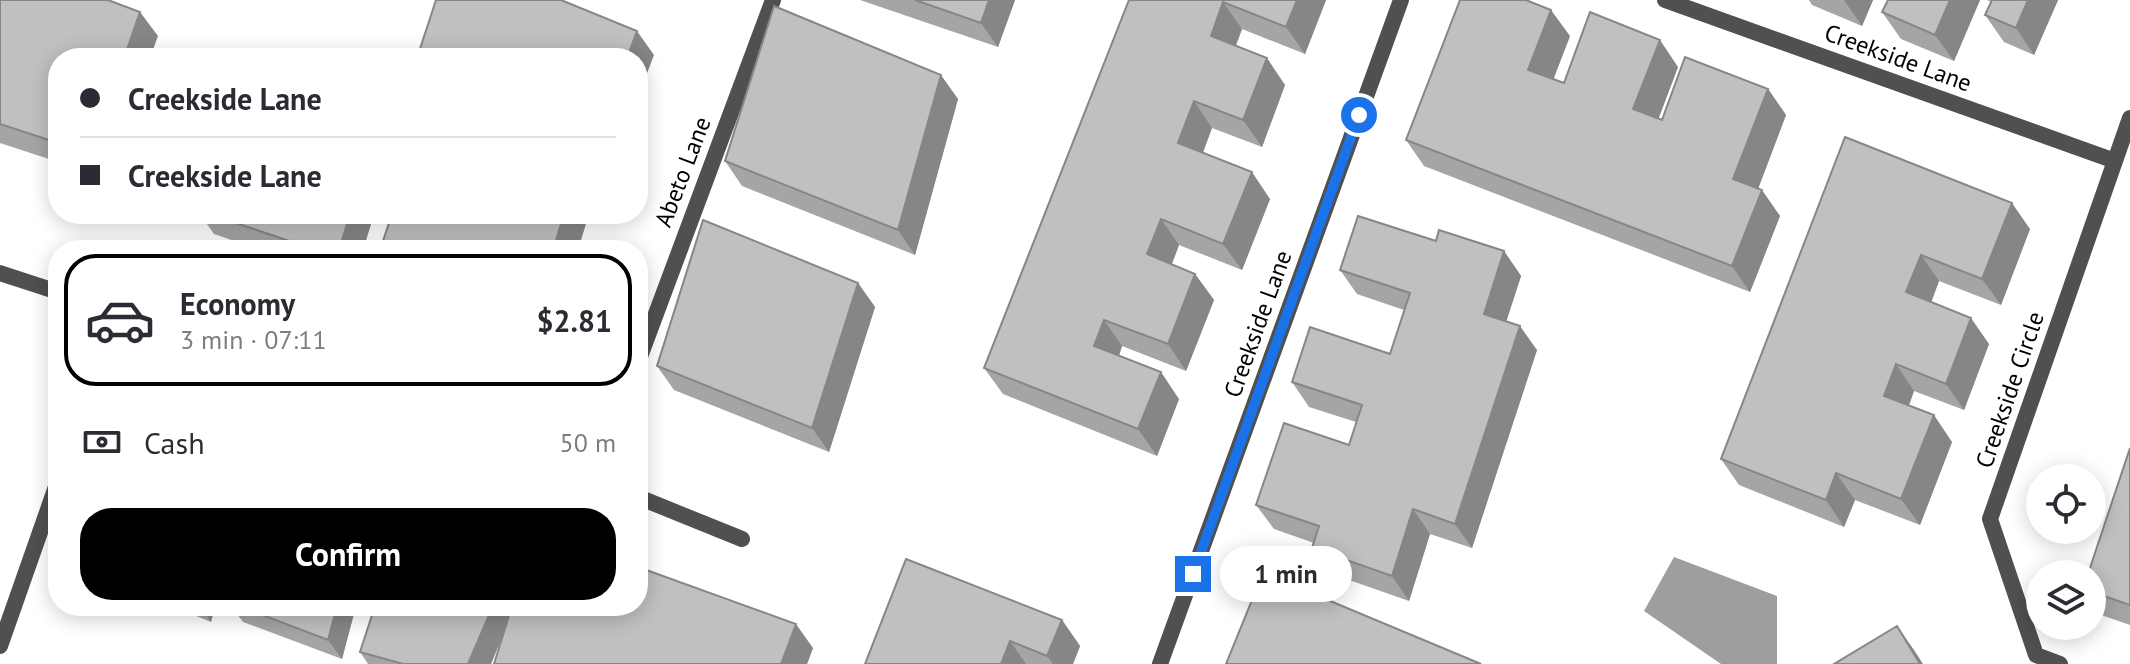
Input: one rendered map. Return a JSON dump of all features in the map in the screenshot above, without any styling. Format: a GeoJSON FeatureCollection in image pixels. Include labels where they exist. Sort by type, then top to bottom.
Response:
{"type":"FeatureCollection","features":[{"type":"Feature","properties":{"kind":"street","name":"Abeto Lane"},"geometry":{"type":"LineString","coordinates":[[648,335],[773,0]]}},
{"type":"Feature","properties":{"kind":"street","name":"Creekside Lane"},"geometry":{"type":"LineString","coordinates":[[1160,664],[1401,0]]}},
{"type":"Feature","properties":{"kind":"street","name":"Creekside Lane"},"geometry":{"type":"LineString","coordinates":[[1665,0],[2115,161]]}},
{"type":"Feature","properties":{"kind":"street","name":"Creekside Circle"},"geometry":{"type":"LineString","coordinates":[[2060,664],[2036,655],[1990,519],[2130,118]]}},
{"type":"Feature","properties":{"kind":"street"},"geometry":{"type":"LineString","coordinates":[[0,273],[48,289]]}},
{"type":"Feature","properties":{"kind":"street"},"geometry":{"type":"LineString","coordinates":[[648,501],[742,539]]}},
{"type":"Feature","properties":{"kind":"street"},"geometry":{"type":"LineString","coordinates":[[0,646],[48,509]]}},
{"type":"Feature","properties":{"kind":"shaded area"},"geometry":{"type":"Polygon","coordinates":[[[1674,557],[1777,596],[1777,664],[1721,664],[1644,611],[1674,557]]]}},
{"type":"Feature","properties":{"kind":"building"},"geometry":{"type":"Polygon","coordinates":[[[0,0],[108,0],[140,12],[127,48],[48,48],[48,140],[0,124],[0,0]]]}},
{"type":"Feature","properties":{"kind":"building"},"geometry":{"type":"Polygon","coordinates":[[[436,0],[561,0],[637,31],[631,48],[420,48],[436,0]]]}},
{"type":"Feature","properties":{"kind":"building"},"geometry":{"type":"Polygon","coordinates":[[[915,0],[989,0],[981,23],[915,0]]]}},
{"type":"Feature","properties":{"kind":"building"},"geometry":{"type":"Polygon","coordinates":[[[1129,0],[1297,0],[1286,27],[1223,2],[1211,36],[1267,58],[1243,120],[1194,101],[1178,143],[1252,172],[1223,244],[1161,219],[1147,254],[1195,274],[1168,344],[1104,320],[1094,346],[1161,372],[1138,429],[984,368],[1129,0]]]}},
{"type":"Feature","properties":{"kind":"building"},"geometry":{"type":"Polygon","coordinates":[[[1460,0],[1526,0],[1551,10],[1528,70],[1564,83],[1590,12],[1660,40],[1633,109],[1662,120],[1685,57],[1768,89],[1733,179],[1762,190],[1732,266],[1406,140],[1460,0]]]}},
{"type":"Feature","properties":{"kind":"building"},"geometry":{"type":"Polygon","coordinates":[[[1888,0],[1950,0],[1935,35],[1882,12],[1888,0]]]}},
{"type":"Feature","properties":{"kind":"building"},"geometry":{"type":"Polygon","coordinates":[[[1992,0],[2028,0],[2016,28],[1985,15],[1992,0]]]}},
{"type":"Feature","properties":{"kind":"building"},"geometry":{"type":"Polygon","coordinates":[[[774,6],[941,75],[898,230],[725,161],[774,6]]]}},
{"type":"Feature","properties":{"kind":"building"},"geometry":{"type":"Polygon","coordinates":[[[1845,137],[2012,203],[1982,279],[1921,255],[1906,292],[1971,318],[1946,384],[1896,364],[1884,396],[1934,415],[1901,499],[1836,473],[1826,500],[1721,459],[1845,137]]]}},
{"type":"Feature","properties":{"kind":"building"},"geometry":{"type":"Polygon","coordinates":[[[1358,216],[1436,241],[1439,230],[1504,251],[1484,314],[1520,326],[1455,524],[1413,509],[1392,576],[1312,548],[1319,526],[1256,505],[1284,423],[1349,445],[1362,405],[1292,382],[1310,327],[1390,354],[1410,293],[1340,270],[1358,216]]]}},
{"type":"Feature","properties":{"kind":"building"},"geometry":{"type":"Polygon","coordinates":[[[703,220],[858,283],[812,428],[657,366],[703,220]]]}},
{"type":"Feature","properties":{"kind":"building"},"geometry":{"type":"Polygon","coordinates":[[[239,224],[347,224],[342,240],[286,240],[239,224]]]}},
{"type":"Feature","properties":{"kind":"building"},"geometry":{"type":"Polygon","coordinates":[[[389,224],[561,224],[556,240],[383,240],[389,224]]]}},
{"type":"Feature","properties":{"kind":"building"},"geometry":{"type":"Polygon","coordinates":[[[2130,448],[2130,605],[2106,597],[2106,560],[2093,560],[2098,544],[2106,544],[2106,520],[2130,448]]]}},
{"type":"Feature","properties":{"kind":"building"},"geometry":{"type":"Polygon","coordinates":[[[906,559],[1062,620],[1047,656],[1010,641],[1001,664],[865,664],[906,559]]]}},
{"type":"Feature","properties":{"kind":"building"},"geometry":{"type":"Polygon","coordinates":[[[648,571],[796,624],[781,664],[494,664],[509,616],[648,616],[648,571]]]}},
{"type":"Feature","properties":{"kind":"building"},"geometry":{"type":"Polygon","coordinates":[[[1263,573],[1481,664],[1226,664],[1263,573]]]}},
{"type":"Feature","properties":{"kind":"building"},"geometry":{"type":"Polygon","coordinates":[[[265,616],[334,616],[328,640],[265,616]]]}},
{"type":"Feature","properties":{"kind":"building"},"geometry":{"type":"Polygon","coordinates":[[[372,616],[489,616],[468,664],[403,664],[360,652],[372,616]]]}},
{"type":"Feature","properties":{"kind":"building"},"geometry":{"type":"Polygon","coordinates":[[[1897,626],[1920,664],[1834,664],[1897,626]]]}},
{"type":"Feature","properties":{"kind":"route"},"geometry":{"type":"LineString","coordinates":[[1193,574],[1359,115]]}}]}
